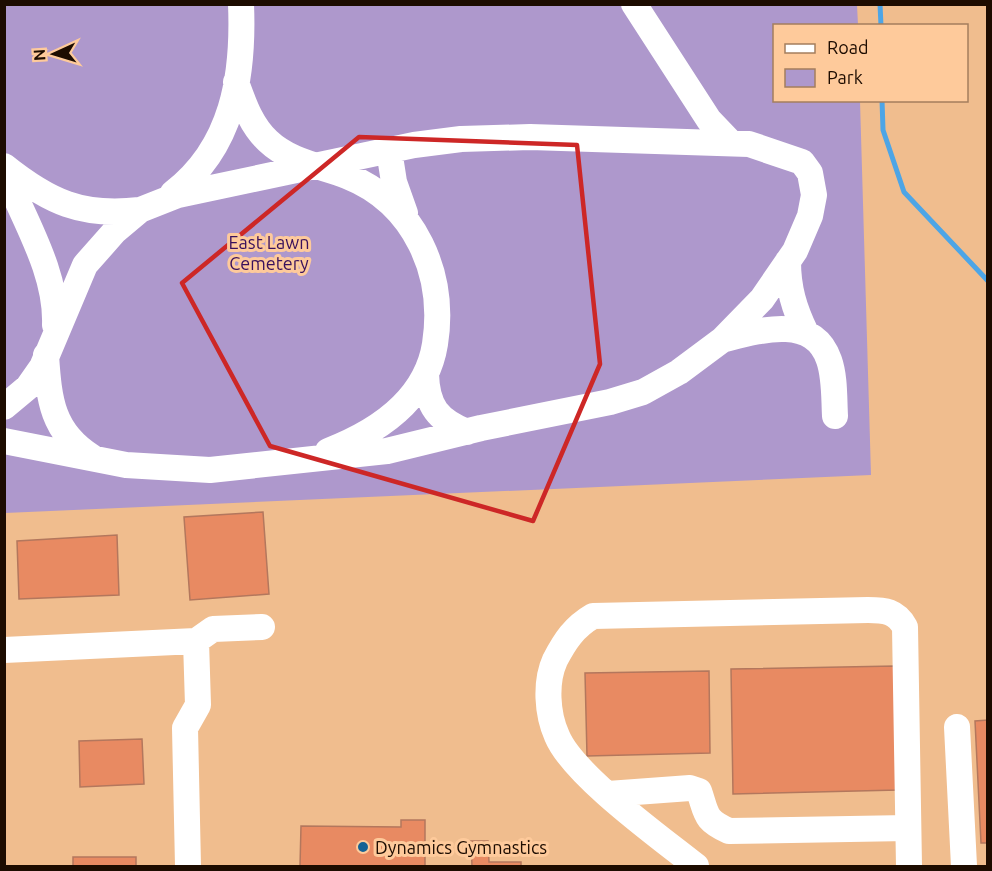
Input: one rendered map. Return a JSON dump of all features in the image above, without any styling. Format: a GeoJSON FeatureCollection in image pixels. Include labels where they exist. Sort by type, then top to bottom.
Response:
{"type":"FeatureCollection","features":[{"type":"Feature","properties":{"kind":"street"},"geometry":{"type":"LineString","coordinates":[[164,201],[189,181],[219,142],[230,114],[242,26],[241,4]]}},
{"type":"Feature","properties":{"kind":"street"},"geometry":{"type":"LineString","coordinates":[[634,4],[709,120],[731,143]]}},
{"type":"Feature","properties":{"kind":"street"},"geometry":{"type":"LineString","coordinates":[[236,82],[255,127],[269,142],[288,155],[348,177],[379,192],[412,227]]}},
{"type":"Feature","properties":{"kind":"street"},"geometry":{"type":"LineString","coordinates":[[4,168],[57,202],[87,211],[114,213],[140,210],[210,186],[389,150],[461,139],[530,137],[731,143],[749,144],[802,162],[810,173],[814,195],[810,216],[788,261],[762,299],[722,340],[679,372],[643,392],[610,402],[387,451],[202,470],[126,465],[4,441]]}},
{"type":"Feature","properties":{"kind":"street"},"geometry":{"type":"LineString","coordinates":[[302,461],[364,435],[407,404],[426,374],[434,349],[438,303],[435,278],[400,203],[389,150]]}},
{"type":"Feature","properties":{"kind":"street"},"geometry":{"type":"LineString","coordinates":[[4,168],[50,281],[56,309],[55,331]]}},
{"type":"Feature","properties":{"kind":"street"},"geometry":{"type":"LineString","coordinates":[[4,407],[28,387],[42,367],[55,331],[85,265],[116,231],[140,210]]}},
{"type":"Feature","properties":{"kind":"street"},"geometry":{"type":"LineString","coordinates":[[788,261],[788,282],[794,307],[806,333]]}},
{"type":"Feature","properties":{"kind":"street"},"geometry":{"type":"LineString","coordinates":[[722,340],[769,329],[790,328],[806,333],[821,344],[829,359],[836,416]]}},
{"type":"Feature","properties":{"kind":"street"},"geometry":{"type":"LineString","coordinates":[[46,356],[50,399],[60,426],[74,446],[98,460]]}},
{"type":"Feature","properties":{"kind":"street"},"geometry":{"type":"LineString","coordinates":[[426,374],[426,387],[437,414],[449,424],[467,432]]}},
{"type":"Feature","properties":{"kind":"street"},"geometry":{"type":"LineString","coordinates":[[696,867],[608,794],[576,763],[557,736],[549,706],[549,686],[553,666],[577,625],[593,616],[885,610],[898,616],[904,627],[909,867]]}},
{"type":"Feature","properties":{"kind":"street"},"geometry":{"type":"LineString","coordinates":[[4,650],[196,641],[213,629],[262,627]]}},
{"type":"Feature","properties":{"kind":"street"},"geometry":{"type":"LineString","coordinates":[[188,867],[185,728],[198,705],[196,641]]}},
{"type":"Feature","properties":{"kind":"street"},"geometry":{"type":"LineString","coordinates":[[957,727],[964,867]]}},
{"type":"Feature","properties":{"kind":"street"},"geometry":{"type":"LineString","coordinates":[[608,794],[690,788],[699,791],[704,814],[715,825],[729,831],[908,828]]}},
{"type":"Feature","properties":{"kind":"highlighted area"},"geometry":{"type":"Polygon","coordinates":[[[359,137],[577,145],[600,364],[533,521],[270,446],[182,283],[359,137]]]}},
{"type":"Feature","properties":{"kind":"green space","name":"East Lawn Cemetery"},"geometry":{"type":"Polygon","coordinates":[[[4,5],[857,5],[858,24],[773,24],[773,102],[860,102],[871,475],[5,513],[4,5]]]}},
{"type":"Feature","properties":{"kind":"building"},"geometry":{"type":"Polygon","coordinates":[[[263,512],[269,594],[190,600],[184,517],[263,512]]]}},
{"type":"Feature","properties":{"kind":"building"},"geometry":{"type":"Polygon","coordinates":[[[117,535],[119,595],[19,599],[17,541],[117,535]]]}},
{"type":"Feature","properties":{"kind":"building"},"geometry":{"type":"Polygon","coordinates":[[[895,666],[898,790],[733,794],[731,669],[895,666]]]}},
{"type":"Feature","properties":{"kind":"building"},"geometry":{"type":"Polygon","coordinates":[[[709,671],[710,753],[587,756],[585,673],[709,671]]]}},
{"type":"Feature","properties":{"kind":"building"},"geometry":{"type":"Polygon","coordinates":[[[988,720],[988,843],[981,843],[975,721],[988,720]]]}},
{"type":"Feature","properties":{"kind":"building"},"geometry":{"type":"Polygon","coordinates":[[[142,739],[144,784],[80,787],[79,741],[142,739]]]}},
{"type":"Feature","properties":{"kind":"building","name":"Dynamics Gymnastics"},"geometry":{"type":"Polygon","coordinates":[[[401,820],[425,820],[425,866],[300,866],[301,826],[401,827],[401,820]]]}},
{"type":"Feature","properties":{"kind":"building"},"geometry":{"type":"Polygon","coordinates":[[[471,841],[488,841],[489,862],[521,862],[521,866],[472,866],[471,841]]]}},
{"type":"Feature","properties":{"kind":"building"},"geometry":{"type":"Polygon","coordinates":[[[73,857],[136,857],[136,866],[73,866],[73,857]]]}},
{"type":"Feature","properties":{"kind":"waterway"},"geometry":{"type":"LineString","coordinates":[[880,4],[881,24]]}},
{"type":"Feature","properties":{"kind":"waterway"},"geometry":{"type":"LineString","coordinates":[[882,102],[883,130],[904,192],[988,281]]}},
{"type":"Feature","properties":{"kind":"place","name":"Dynamics Gymnastics"},"geometry":{"type":"Point","coordinates":[363,847]}}]}
